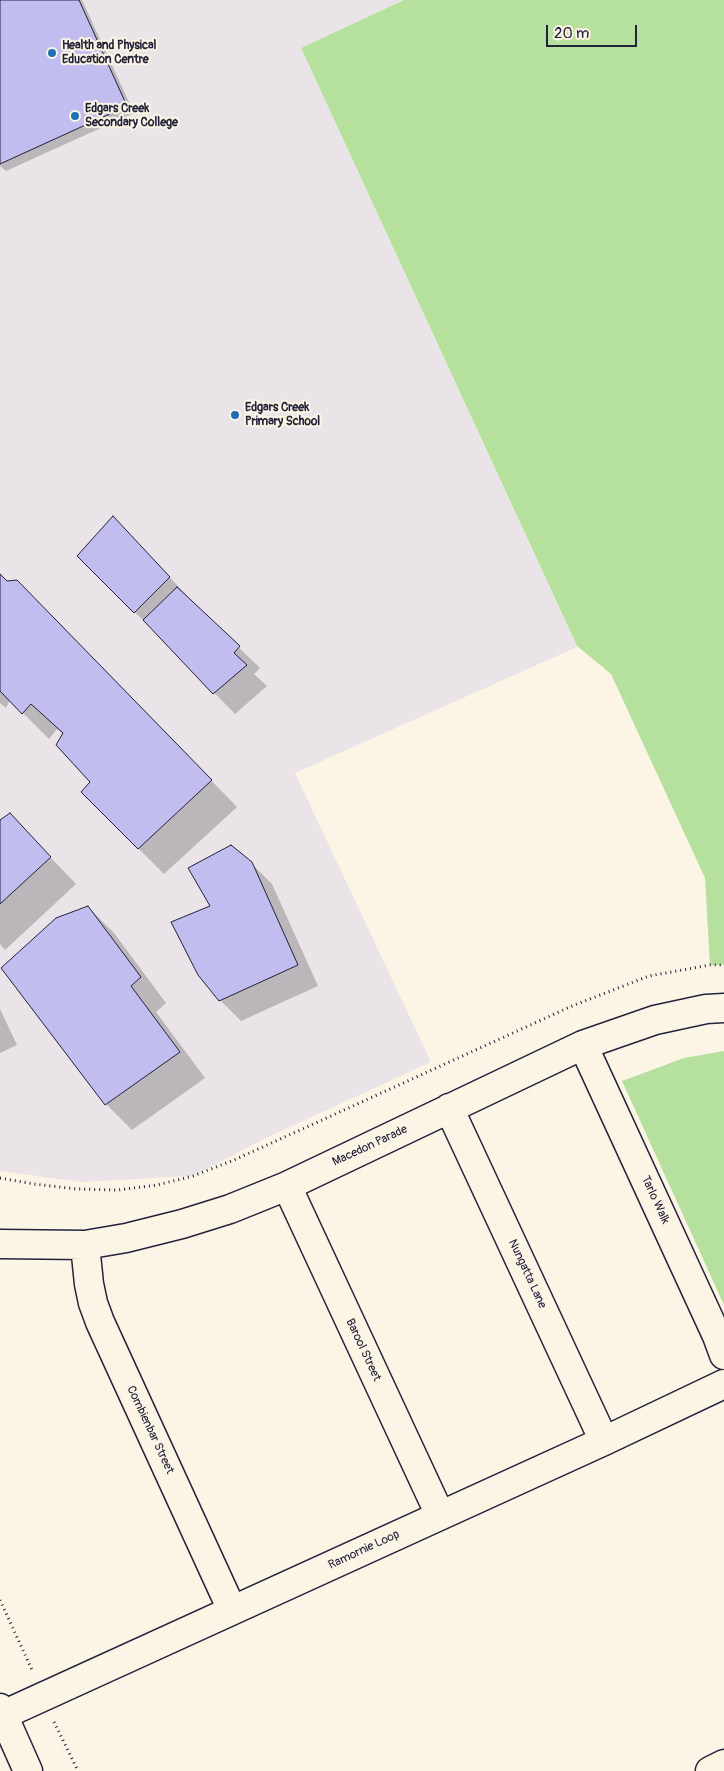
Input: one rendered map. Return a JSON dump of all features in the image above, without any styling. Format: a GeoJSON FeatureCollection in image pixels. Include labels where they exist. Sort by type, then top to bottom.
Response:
{"type":"FeatureCollection","features":[{"type":"Feature","properties":{"kind":"street","name":"Macedon Parade"},"geometry":{"type":"LineString","coordinates":[[2,1242],[85,1244],[126,1238],[182,1224],[287,1186],[584,1045],[655,1020],[706,1009],[724,1008]]}},
{"type":"Feature","properties":{"kind":"street","name":"Tarlo Walk"},"geometry":{"type":"LineString","coordinates":[[584,1045],[717,1336],[724,1356]]}},
{"type":"Feature","properties":{"kind":"street","name":"Nungatta Lane"},"geometry":{"type":"LineString","coordinates":[[449,1108],[604,1441]]}},
{"type":"Feature","properties":{"kind":"street","name":"Barool Street"},"geometry":{"type":"LineString","coordinates":[[287,1186],[440,1515]]}},
{"type":"Feature","properties":{"kind":"street","name":"Combienbar Street"},"geometry":{"type":"LineString","coordinates":[[85,1244],[89,1284],[100,1322],[232,1610]]}},
{"type":"Feature","properties":{"kind":"street","name":"Ramornie Loop"},"geometry":{"type":"LineString","coordinates":[[2,1711],[232,1610],[604,1441],[724,1384]]}},
{"type":"Feature","properties":{"kind":"street"},"geometry":{"type":"LineString","coordinates":[[2,1711],[28,1771]]}},
{"type":"Feature","properties":{"kind":"street"},"geometry":{"type":"LineString","coordinates":[[710,1771],[724,1764]]}},
{"type":"Feature","properties":{"kind":"path"},"geometry":{"type":"LineString","coordinates":[[0,1178],[77,1190],[118,1190],[157,1185],[193,1176],[276,1141],[572,1006],[649,976],[710,965],[724,965]]}},
{"type":"Feature","properties":{"kind":"shaded area","name":"Edgars Creek Primary School"},"geometry":{"type":"Polygon","coordinates":[[[0,0],[404,0],[301,48],[577,647],[295,773],[431,1062],[266,1138],[193,1176],[81,1182],[0,1171],[0,0]]]}},
{"type":"Feature","properties":{"kind":"green space"},"geometry":{"type":"Polygon","coordinates":[[[404,0],[724,0],[724,965],[710,965],[705,878],[611,674],[577,646],[301,48],[404,0]]]}},
{"type":"Feature","properties":{"kind":"green space"},"geometry":{"type":"Polygon","coordinates":[[[724,1051],[724,1305],[622,1081],[684,1058],[724,1051]]]}},
{"type":"Feature","properties":{"kind":"building","name":"Health and Physical Education Centre"},"geometry":{"type":"Polygon","coordinates":[[[0,0],[79,0],[127,106],[0,164],[0,0]]]}},
{"type":"Feature","properties":{"kind":"building"},"geometry":{"type":"Polygon","coordinates":[[[113,516],[170,577],[134,613],[77,556],[113,516]]]}},
{"type":"Feature","properties":{"kind":"building"},"geometry":{"type":"Polygon","coordinates":[[[0,574],[7,581],[17,580],[212,780],[138,849],[81,792],[90,782],[56,745],[63,733],[31,704],[22,714],[0,691],[0,574]]]}},
{"type":"Feature","properties":{"kind":"building"},"geometry":{"type":"Polygon","coordinates":[[[177,587],[240,646],[234,653],[247,665],[213,694],[143,620],[177,587]]]}},
{"type":"Feature","properties":{"kind":"building"},"geometry":{"type":"Polygon","coordinates":[[[10,813],[51,857],[0,904],[0,820],[10,813]]]}},
{"type":"Feature","properties":{"kind":"building"},"geometry":{"type":"Polygon","coordinates":[[[231,845],[252,862],[298,965],[219,1001],[198,975],[171,922],[210,906],[188,868],[231,845]]]}},
{"type":"Feature","properties":{"kind":"building"},"geometry":{"type":"Polygon","coordinates":[[[88,906],[141,977],[131,986],[180,1052],[105,1105],[1,968],[56,918],[88,906]]]}},
{"type":"Feature","properties":{"kind":"place","name":"Health and Physical Education Centre"},"geometry":{"type":"Point","coordinates":[52,53]}},
{"type":"Feature","properties":{"kind":"place","name":"Edgars Creek Secondary College"},"geometry":{"type":"Point","coordinates":[75,116]}},
{"type":"Feature","properties":{"kind":"place","name":"Edgars Creek Primary School"},"geometry":{"type":"Point","coordinates":[235,415]}}]}
